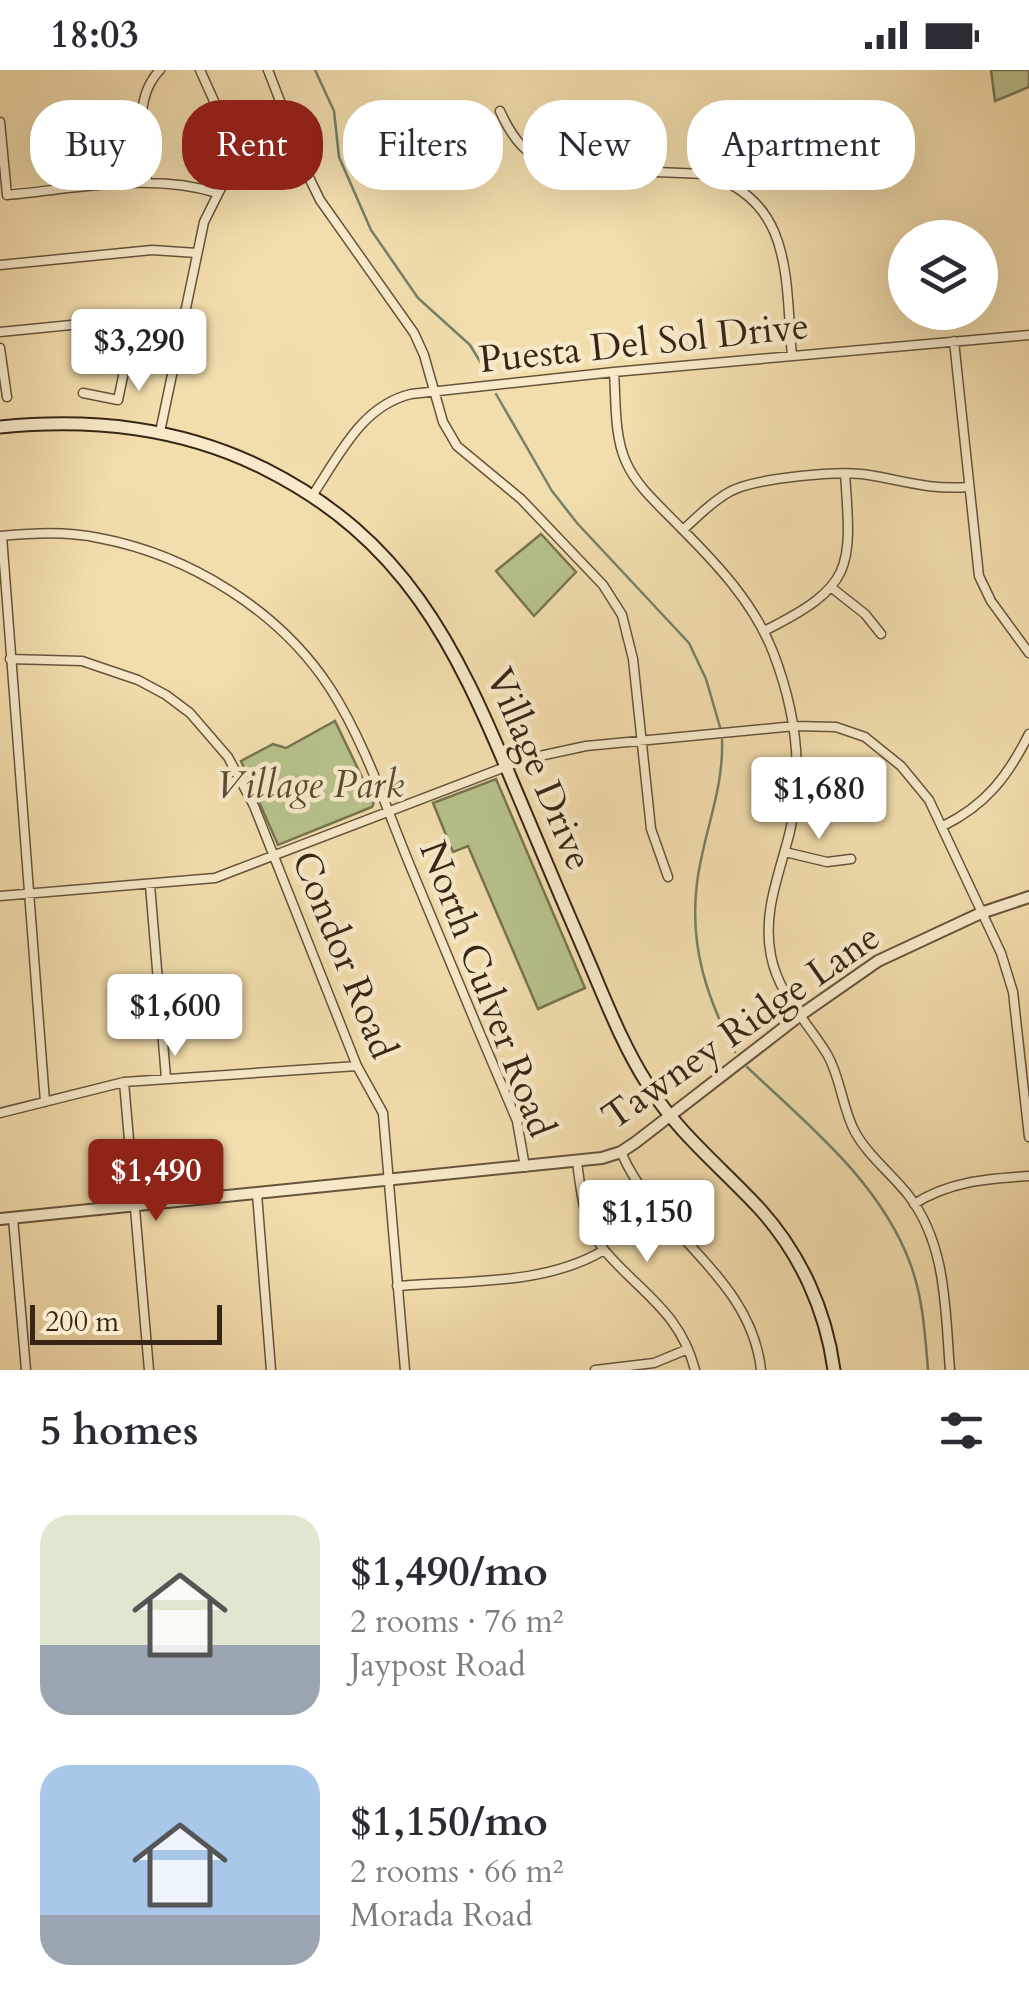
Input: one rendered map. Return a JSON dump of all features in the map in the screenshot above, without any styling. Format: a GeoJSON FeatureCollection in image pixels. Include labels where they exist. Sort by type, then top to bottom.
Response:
{"type":"FeatureCollection","features":[{"type":"Feature","properties":{"kind":"main road","name":"Village Drive"},"geometry":{"type":"LineString","coordinates":[[0,427],[87,422],[160,432],[244,459],[312,496],[384,556],[420,599],[461,664],[614,1022],[648,1085],[669,1115],[782,1235],[820,1310],[834,1370]]}},
{"type":"Feature","properties":{"kind":"street"},"geometry":{"type":"LineString","coordinates":[[144,100],[160,70]]}},
{"type":"Feature","properties":{"kind":"street"},"geometry":{"type":"LineString","coordinates":[[200,70],[214,100]]}},
{"type":"Feature","properties":{"kind":"street"},"geometry":{"type":"LineString","coordinates":[[268,70],[280,100]]}},
{"type":"Feature","properties":{"kind":"street"},"geometry":{"type":"LineString","coordinates":[[503,117],[513,138],[542,162],[575,170],[705,174],[725,180],[755,200],[769,217],[782,255],[792,356]]}},
{"type":"Feature","properties":{"kind":"street"},"geometry":{"type":"LineString","coordinates":[[0,122],[7,195],[65,190]]}},
{"type":"Feature","properties":{"kind":"street"},"geometry":{"type":"LineString","coordinates":[[162,183],[217,193]]}},
{"type":"Feature","properties":{"kind":"street"},"geometry":{"type":"LineString","coordinates":[[160,432],[196,253],[204,222],[219,190]]}},
{"type":"Feature","properties":{"kind":"street"},"geometry":{"type":"LineString","coordinates":[[317,190],[414,333],[443,422],[463,454],[521,499],[610,594],[622,614],[631,644],[651,828],[668,877]]}},
{"type":"Feature","properties":{"kind":"street"},"geometry":{"type":"LineString","coordinates":[[0,265],[152,250],[196,253]]}},
{"type":"Feature","properties":{"kind":"street"},"geometry":{"type":"LineString","coordinates":[[0,332],[131,320],[182,321]]}},
{"type":"Feature","properties":{"kind":"street"},"geometry":{"type":"LineString","coordinates":[[84,393],[118,400],[131,320]]}},
{"type":"Feature","properties":{"kind":"street","name":"Puesta Del Sol Drive"},"geometry":{"type":"LineString","coordinates":[[312,496],[374,410],[398,398],[614,372],[1029,335]]}},
{"type":"Feature","properties":{"kind":"street"},"geometry":{"type":"LineString","coordinates":[[954,341],[979,576],[991,600],[1029,653]]}},
{"type":"Feature","properties":{"kind":"street"},"geometry":{"type":"LineString","coordinates":[[0,348],[7,397]]}},
{"type":"Feature","properties":{"kind":"street"},"geometry":{"type":"LineString","coordinates":[[614,372],[626,464],[648,494],[728,579],[764,631],[782,676],[794,726],[796,792],[785,852],[770,902],[768,936],[776,975],[830,1059],[847,1115],[860,1139],[914,1204],[939,1259],[950,1370]]}},
{"type":"Feature","properties":{"kind":"street"},"geometry":{"type":"LineString","coordinates":[[683,530],[717,500],[750,484],[845,474],[874,476],[930,489],[968,487]]}},
{"type":"Feature","properties":{"kind":"street"},"geometry":{"type":"LineString","coordinates":[[764,631],[815,604],[843,570],[849,547],[845,474]]}},
{"type":"Feature","properties":{"kind":"street","name":"North Culver Road"},"geometry":{"type":"LineString","coordinates":[[1,536],[66,534],[126,544],[197,572],[240,598],[290,639],[329,686],[348,718],[516,1121],[525,1166]]}},
{"type":"Feature","properties":{"kind":"street"},"geometry":{"type":"LineString","coordinates":[[1,536],[45,1102]]}},
{"type":"Feature","properties":{"kind":"street"},"geometry":{"type":"LineString","coordinates":[[832,588],[865,614],[880,634]]}},
{"type":"Feature","properties":{"kind":"street","name":"Condor Road"},"geometry":{"type":"LineString","coordinates":[[10,659],[82,660],[138,680],[166,694],[190,713],[228,757],[254,806],[357,1066],[384,1113],[404,1370]]}},
{"type":"Feature","properties":{"kind":"street"},"geometry":{"type":"LineString","coordinates":[[0,896],[214,878],[506,766],[564,749],[794,726],[836,727],[865,737],[916,783],[943,826],[1010,980],[1029,1137]]}},
{"type":"Feature","properties":{"kind":"street"},"geometry":{"type":"LineString","coordinates":[[943,826],[964,816],[992,794],[1029,734]]}},
{"type":"Feature","properties":{"kind":"street"},"geometry":{"type":"LineString","coordinates":[[785,852],[828,862],[851,859]]}},
{"type":"Feature","properties":{"kind":"street"},"geometry":{"type":"LineString","coordinates":[[150,885],[166,1078]]}},
{"type":"Feature","properties":{"kind":"street","name":"Tawney Ridge Lane"},"geometry":{"type":"LineString","coordinates":[[0,1219],[577,1162],[621,1152],[878,961],[982,913],[1029,897]]}},
{"type":"Feature","properties":{"kind":"street"},"geometry":{"type":"LineString","coordinates":[[0,1112],[124,1082],[357,1066]]}},
{"type":"Feature","properties":{"kind":"street"},"geometry":{"type":"LineString","coordinates":[[124,1082],[149,1370]]}},
{"type":"Feature","properties":{"kind":"street"},"geometry":{"type":"LineString","coordinates":[[621,1152],[649,1202],[723,1281],[746,1320],[761,1370]]}},
{"type":"Feature","properties":{"kind":"street"},"geometry":{"type":"LineString","coordinates":[[577,1162],[585,1212],[604,1250],[658,1301],[679,1330],[694,1370]]}},
{"type":"Feature","properties":{"kind":"street"},"geometry":{"type":"LineString","coordinates":[[914,1204],[960,1183],[1029,1176]]}},
{"type":"Feature","properties":{"kind":"street"},"geometry":{"type":"LineString","coordinates":[[258,1194],[271,1370]]}},
{"type":"Feature","properties":{"kind":"street"},"geometry":{"type":"LineString","coordinates":[[14,1218],[26,1370]]}},
{"type":"Feature","properties":{"kind":"street"},"geometry":{"type":"LineString","coordinates":[[398,1286],[550,1273],[582,1263],[604,1250]]}},
{"type":"Feature","properties":{"kind":"street"},"geometry":{"type":"LineString","coordinates":[[594,1370],[654,1363],[688,1350]]}},
{"type":"Feature","properties":{"kind":"green space"},"geometry":{"type":"Polygon","coordinates":[[[991,70],[1029,70],[1029,87],[995,101],[991,70]]]}},
{"type":"Feature","properties":{"kind":"green space"},"geometry":{"type":"Polygon","coordinates":[[[541,534],[576,572],[534,616],[496,571],[541,534]]]}},
{"type":"Feature","properties":{"kind":"green space","name":"Village Park"},"geometry":{"type":"Polygon","coordinates":[[[335,721],[374,802],[372,807],[278,845],[241,761],[273,744],[286,748],[335,721]]]}},
{"type":"Feature","properties":{"kind":"green space"},"geometry":{"type":"Polygon","coordinates":[[[496,779],[585,988],[538,1009],[468,846],[453,852],[433,803],[496,779]]]}},
{"type":"Feature","properties":{"kind":"waterway"},"geometry":{"type":"LineString","coordinates":[[315,70],[334,111],[339,157],[371,230],[418,298],[470,345],[487,373]]}},
{"type":"Feature","properties":{"kind":"waterway"},"geometry":{"type":"LineString","coordinates":[[496,394],[552,491],[689,643],[706,679],[720,727]]}},
{"type":"Feature","properties":{"kind":"waterway"},"geometry":{"type":"LineString","coordinates":[[722,740],[720,777],[695,906],[702,971],[735,1052]]}},
{"type":"Feature","properties":{"kind":"waterway"},"geometry":{"type":"LineString","coordinates":[[747,1067],[840,1156],[897,1234],[918,1289],[928,1370]]}}]}
